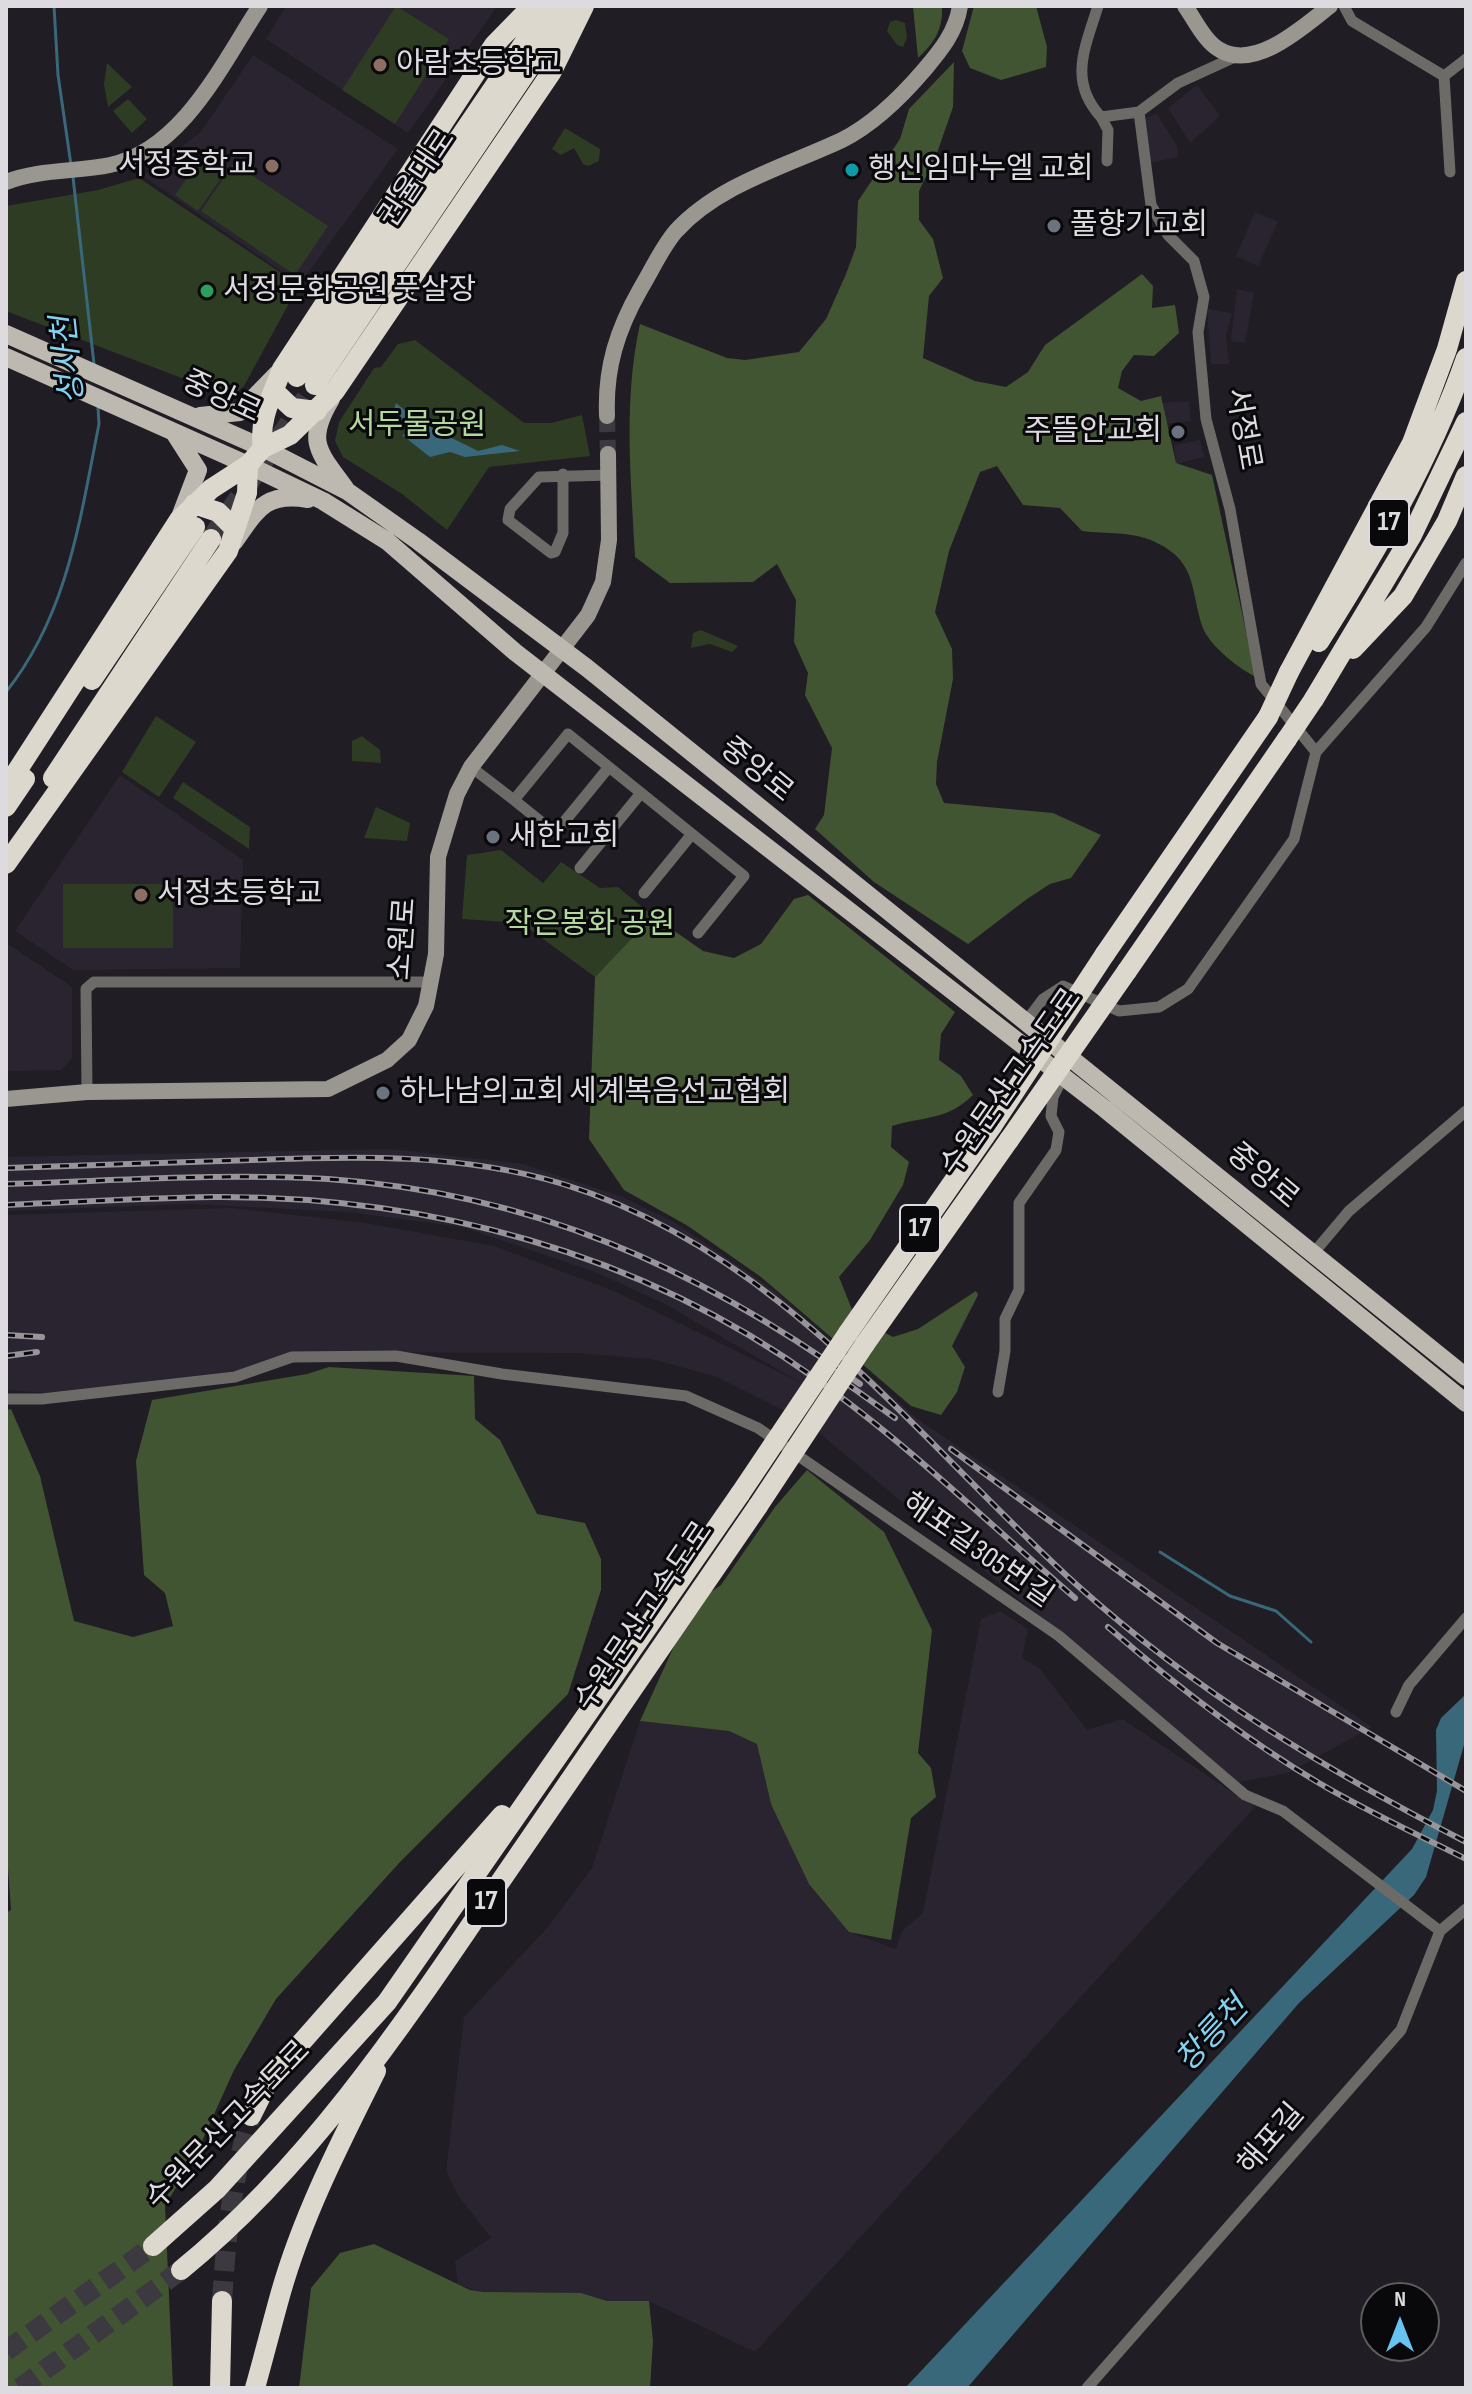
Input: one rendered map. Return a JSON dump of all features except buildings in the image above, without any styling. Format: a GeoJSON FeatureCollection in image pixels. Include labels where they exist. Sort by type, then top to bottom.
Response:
{"type":"FeatureCollection","features":[{"type":"Feature","properties":{"kind":"highway"},"geometry":{"type":"LineString","coordinates":[[263,448],[261,431],[274,391],[298,377],[494,45],[532,6]]}},
{"type":"Feature","properties":{"kind":"highway","name":"권율대로"},"geometry":{"type":"LineString","coordinates":[[298,377],[549,6]]}},
{"type":"Feature","properties":{"kind":"highway","name":"권율대로"},"geometry":{"type":"LineString","coordinates":[[298,377],[571,6]]}},
{"type":"Feature","properties":{"kind":"highway"},"geometry":{"type":"LineString","coordinates":[[194,504],[248,465],[263,448],[290,435],[335,391],[551,73],[584,6]]}},
{"type":"Feature","properties":{"kind":"highway"},"geometry":{"type":"LineString","coordinates":[[1293,676],[1412,443],[1447,349],[1466,281]]}},
{"type":"Feature","properties":{"kind":"highway","name":"수원문산고속도로"},"geometry":{"type":"LineString","coordinates":[[181,2270],[222,2237],[265,2193],[393,2039],[758,1506],[856,1338],[992,1126],[1361,576],[1425,457],[1466,358]]}},
{"type":"Feature","properties":{"kind":"highway"},"geometry":{"type":"LineString","coordinates":[[274,391],[292,408],[317,411]]}},
{"type":"Feature","properties":{"kind":"highway","name":"수원문산고속도로"},"geometry":{"type":"LineString","coordinates":[[153,2246],[217,2189],[387,2002],[740,1494],[1009,1140],[1314,699],[1412,535],[1466,422]]}},
{"type":"Feature","properties":{"kind":"highway"},"geometry":{"type":"LineString","coordinates":[[234,528],[247,493],[248,465]]}},
{"type":"Feature","properties":{"kind":"highway"},"geometry":{"type":"LineString","coordinates":[[1326,679],[1403,596],[1447,521],[1466,476]]}},
{"type":"Feature","properties":{"kind":"highway"},"geometry":{"type":"LineString","coordinates":[[6,864],[203,534],[194,504]]}},
{"type":"Feature","properties":{"kind":"highway"},"geometry":{"type":"LineString","coordinates":[[194,504],[218,512],[234,528]]}},
{"type":"Feature","properties":{"kind":"highway"},"geometry":{"type":"LineString","coordinates":[[6,788],[203,534],[234,528]]}},
{"type":"Feature","properties":{"kind":"highway"},"geometry":{"type":"LineString","coordinates":[[6,807],[203,534]]}},
{"type":"Feature","properties":{"kind":"highway"},"geometry":{"type":"LineString","coordinates":[[6,848],[203,534]]}},
{"type":"Feature","properties":{"kind":"highway","name":"수원문산고속도로"},"geometry":{"type":"LineString","coordinates":[[251,2116],[268,2082],[293,2052],[570,1736]]}},
{"type":"Feature","properties":{"kind":"highway","name":"수원문산고속도로"},"geometry":{"type":"LineString","coordinates":[[255,2388],[281,2292],[305,2226],[335,2152],[393,2039]]}},
{"type":"Feature","properties":{"kind":"highway"},"geometry":{"type":"LineString","coordinates":[[220,2388],[222,2301]]}},
{"type":"Feature","properties":{"kind":"main road"},"geometry":{"type":"LineString","coordinates":[[6,182],[43,173],[106,166],[141,152],[169,133],[211,81],[260,6]]}},
{"type":"Feature","properties":{"kind":"main road"},"geometry":{"type":"LineString","coordinates":[[607,416],[606,387],[617,335],[676,232],[706,207],[759,176],[844,139],[875,118],[905,93],[950,38],[960,6]]}},
{"type":"Feature","properties":{"kind":"main road"},"geometry":{"type":"LineString","coordinates":[[1185,6],[1219,50],[1237,55],[1259,52],[1330,6]]}},
{"type":"Feature","properties":{"kind":"main road","name":"중앙로"},"geometry":{"type":"LineString","coordinates":[[6,334],[197,416],[347,491],[561,649],[1026,1021],[1466,1403]]}},
{"type":"Feature","properties":{"kind":"main road","name":"중앙로"},"geometry":{"type":"LineString","coordinates":[[6,357],[171,428],[323,501],[387,541],[515,652],[545,672],[568,693],[1063,1076],[1306,1261],[1466,1377]]}},
{"type":"Feature","properties":{"kind":"main road"},"geometry":{"type":"LineString","coordinates":[[197,416],[240,412],[298,377]]}},
{"type":"Feature","properties":{"kind":"main road"},"geometry":{"type":"LineString","coordinates":[[335,391],[317,426],[316,446],[347,491]]}},
{"type":"Feature","properties":{"kind":"main road"},"geometry":{"type":"LineString","coordinates":[[171,428],[198,464],[195,484],[203,534],[260,507],[270,499],[293,496],[323,501]]}},
{"type":"Feature","properties":{"kind":"main road"},"geometry":{"type":"LineString","coordinates":[[561,649],[588,615],[603,582],[609,540],[608,454]]}},
{"type":"Feature","properties":{"kind":"main road","name":"소원로"},"geometry":{"type":"LineString","coordinates":[[6,1099],[87,1092],[328,1089],[387,1060],[409,1040],[432,982],[438,857],[457,794],[471,767],[561,649]]}},
{"type":"Feature","properties":{"kind":"street"},"geometry":{"type":"LineString","coordinates":[[1098,6],[1082,57],[1081,88],[1108,130],[1107,161]]}},
{"type":"Feature","properties":{"kind":"street"},"geometry":{"type":"LineString","coordinates":[[1344,6],[1352,21],[1444,76]]}},
{"type":"Feature","properties":{"kind":"street"},"geometry":{"type":"LineString","coordinates":[[1101,117],[1139,112],[1178,83],[1237,55]]}},
{"type":"Feature","properties":{"kind":"street"},"geometry":{"type":"LineString","coordinates":[[1444,76],[1466,59]]}},
{"type":"Feature","properties":{"kind":"street"},"geometry":{"type":"LineString","coordinates":[[1444,76],[1450,172]]}},
{"type":"Feature","properties":{"kind":"street","name":"서정로"},"geometry":{"type":"LineString","coordinates":[[1139,112],[1151,205],[1168,235],[1194,261],[1204,297],[1198,332],[1206,419],[1230,509],[1261,684],[1316,752]]}},
{"type":"Feature","properties":{"kind":"street"},"geometry":{"type":"LineString","coordinates":[[563,474],[563,533],[555,552],[551,553],[517,529],[508,515],[539,477],[563,474],[610,475]]}},
{"type":"Feature","properties":{"kind":"street"},"geometry":{"type":"LineString","coordinates":[[1014,1037],[1043,999],[1063,986],[1119,1011],[1159,1007],[1188,989],[1294,839],[1316,752],[1426,627],[1466,563]]}},
{"type":"Feature","properties":{"kind":"street"},"geometry":{"type":"LineString","coordinates":[[514,800],[568,734],[744,876],[698,933]]}},
{"type":"Feature","properties":{"kind":"street"},"geometry":{"type":"LineString","coordinates":[[471,767],[555,833],[609,767]]}},
{"type":"Feature","properties":{"kind":"street"},"geometry":{"type":"LineString","coordinates":[[580,868],[641,793]]}},
{"type":"Feature","properties":{"kind":"street"},"geometry":{"type":"LineString","coordinates":[[644,893],[692,834]]}},
{"type":"Feature","properties":{"kind":"street"},"geometry":{"type":"LineString","coordinates":[[87,1092],[86,989],[94,982],[432,982]]}},
{"type":"Feature","properties":{"kind":"street"},"geometry":{"type":"LineString","coordinates":[[998,1392],[1005,1351],[1005,1319],[1019,1290],[1019,1203],[1056,1150],[1059,1132],[1051,1116],[1053,1097],[1063,1076]]}},
{"type":"Feature","properties":{"kind":"street"},"geometry":{"type":"LineString","coordinates":[[1306,1261],[1349,1211],[1466,1111]]}},
{"type":"Feature","properties":{"kind":"street","name":"해포길305번길"},"geometry":{"type":"LineString","coordinates":[[6,1399],[42,1399],[235,1377],[292,1357],[396,1356],[502,1374],[686,1396],[758,1428],[1059,1636],[1245,1795],[1283,1811],[1440,1931]]}},
{"type":"Feature","properties":{"kind":"street"},"geometry":{"type":"LineString","coordinates":[[1396,1712],[1409,1685],[1466,1618]]}},
{"type":"Feature","properties":{"kind":"street","name":"해포길"},"geometry":{"type":"LineString","coordinates":[[1087,2388],[1401,2030],[1440,1931],[1466,1909]]}},
{"type":"Feature","properties":{"kind":"shaded area","name":"아람초등학교"},"geometry":{"type":"Polygon","coordinates":[[[286,6],[497,6],[408,133],[266,39],[286,6]]]}},
{"type":"Feature","properties":{"kind":"shaded area","name":"서정중학교"},"geometry":{"type":"Polygon","coordinates":[[[253,55],[398,149],[300,284],[143,176],[201,132],[253,55]]]}},
{"type":"Feature","properties":{"kind":"shaded area"},"geometry":{"type":"Polygon","coordinates":[[[1197,85],[1220,116],[1190,143],[1168,108],[1197,85]]]}},
{"type":"Feature","properties":{"kind":"shaded area"},"geometry":{"type":"Polygon","coordinates":[[[1157,114],[1177,146],[1178,157],[1149,163],[1145,118],[1157,114]]]}},
{"type":"Feature","properties":{"kind":"shaded area"},"geometry":{"type":"Polygon","coordinates":[[[1255,212],[1278,222],[1258,266],[1236,256],[1255,212]]]}},
{"type":"Feature","properties":{"kind":"shaded area"},"geometry":{"type":"Polygon","coordinates":[[[1237,289],[1254,293],[1245,343],[1231,341],[1237,289]]]}},
{"type":"Feature","properties":{"kind":"shaded area"},"geometry":{"type":"Polygon","coordinates":[[[1207,309],[1232,313],[1226,336],[1229,364],[1211,364],[1207,309]]]}},
{"type":"Feature","properties":{"kind":"shaded area"},"geometry":{"type":"Polygon","coordinates":[[[1189,401],[1191,421],[1165,424],[1162,403],[1189,401]]]}},
{"type":"Feature","properties":{"kind":"shaded area"},"geometry":{"type":"Polygon","coordinates":[[[1200,440],[1204,457],[1176,464],[1174,445],[1200,440]]]}},
{"type":"Feature","properties":{"kind":"shaded area","name":"서정초등학교"},"geometry":{"type":"Polygon","coordinates":[[[120,775],[243,860],[240,968],[73,970],[15,931],[120,775]]]}},
{"type":"Feature","properties":{"kind":"shaded area"},"geometry":{"type":"Polygon","coordinates":[[[6,943],[72,987],[72,1058],[61,1070],[6,1071],[6,943]]]}},
{"type":"Feature","properties":{"kind":"shaded area"},"geometry":{"type":"Polygon","coordinates":[[[391,1149],[523,1164],[620,1196],[674,1222],[775,1291],[916,1418],[1372,1727],[1288,1773],[1238,1782],[805,1421],[717,1377],[652,1359],[577,1353],[292,1352],[236,1371],[47,1393],[6,1390],[6,1215],[232,1208],[365,1223],[494,1246],[614,1291],[803,1384],[665,1304],[595,1272],[462,1227],[347,1212],[193,1204],[6,1211],[6,1157],[391,1149]]]}},
{"type":"Feature","properties":{"kind":"shaded area"},"geometry":{"type":"Polygon","coordinates":[[[1000,1611],[1028,1629],[1022,1658],[1039,1668],[1087,1730],[1122,1719],[1255,1807],[755,2352],[649,2301],[607,2301],[581,2293],[483,2293],[458,2284],[455,2261],[491,2238],[458,2195],[446,2171],[464,2017],[548,1927],[592,1868],[640,1721],[729,1731],[757,1744],[771,1804],[849,1932],[896,1949],[902,1931],[923,1913],[981,1619],[1000,1611]]]}},
{"type":"Feature","properties":{"kind":"green space"},"geometry":{"type":"Polygon","coordinates":[[[396,6],[449,39],[395,124],[342,90],[396,6]]]}},
{"type":"Feature","properties":{"kind":"green space"},"geometry":{"type":"Polygon","coordinates":[[[913,6],[942,7],[936,36],[918,58],[913,6]]]}},
{"type":"Feature","properties":{"kind":"green space"},"geometry":{"type":"Polygon","coordinates":[[[974,6],[1036,6],[1047,47],[1046,67],[1001,80],[970,68],[962,51],[974,6]]]}},
{"type":"Feature","properties":{"kind":"green space"},"geometry":{"type":"Polygon","coordinates":[[[890,22],[905,23],[907,38],[903,47],[897,45],[887,31],[890,22]]]}},
{"type":"Feature","properties":{"kind":"green space"},"geometry":{"type":"Polygon","coordinates":[[[954,62],[953,107],[936,156],[919,191],[919,220],[933,239],[943,278],[929,296],[923,358],[975,381],[1006,387],[1028,372],[1045,345],[1142,274],[1153,286],[1152,308],[1175,305],[1179,333],[1154,356],[1134,355],[1122,371],[1118,388],[1141,401],[1161,396],[1176,463],[1212,475],[1256,677],[1226,656],[1207,635],[1186,568],[1169,550],[1138,536],[1082,531],[1060,508],[1023,505],[997,466],[980,472],[949,551],[935,612],[952,649],[953,679],[937,762],[936,784],[944,803],[1053,813],[1101,835],[1071,878],[1050,884],[968,944],[874,882],[815,829],[824,815],[832,748],[805,695],[808,673],[794,642],[796,600],[777,564],[753,582],[670,583],[635,557],[630,469],[631,382],[640,324],[727,358],[745,360],[799,352],[826,319],[846,274],[856,247],[858,201],[900,139],[909,109],[954,62]]]}},
{"type":"Feature","properties":{"kind":"green space"},"geometry":{"type":"Polygon","coordinates":[[[107,63],[132,87],[108,107],[104,84],[107,63]]]}},
{"type":"Feature","properties":{"kind":"green space"},"geometry":{"type":"Polygon","coordinates":[[[128,99],[147,119],[132,133],[113,111],[128,99]]]}},
{"type":"Feature","properties":{"kind":"green space"},"geometry":{"type":"Polygon","coordinates":[[[565,128],[600,149],[599,161],[588,166],[583,164],[574,148],[561,155],[552,149],[565,128]]]}},
{"type":"Feature","properties":{"kind":"green space"},"geometry":{"type":"Polygon","coordinates":[[[203,155],[226,171],[198,211],[175,195],[203,155]]]}},
{"type":"Feature","properties":{"kind":"green space"},"geometry":{"type":"Polygon","coordinates":[[[234,163],[328,226],[295,275],[201,211],[234,163]]]}},
{"type":"Feature","properties":{"kind":"green space"},"geometry":{"type":"Polygon","coordinates":[[[139,178],[299,285],[244,386],[236,393],[226,395],[6,311],[6,206],[98,190],[139,178]]]}},
{"type":"Feature","properties":{"kind":"green space","name":"서두물공원"},"geometry":{"type":"Polygon","coordinates":[[[415,340],[524,423],[551,423],[582,415],[590,456],[489,467],[447,530],[402,494],[343,457],[335,441],[339,422],[374,368],[381,367],[398,344],[415,340]]]}},
{"type":"Feature","properties":{"kind":"green space"},"geometry":{"type":"Polygon","coordinates":[[[701,630],[738,646],[732,652],[710,644],[691,648],[693,633],[701,630]]]}},
{"type":"Feature","properties":{"kind":"green space"},"geometry":{"type":"Polygon","coordinates":[[[156,716],[196,742],[159,797],[122,772],[156,716]]]}},
{"type":"Feature","properties":{"kind":"green space"},"geometry":{"type":"Polygon","coordinates":[[[362,736],[380,750],[381,763],[352,761],[352,741],[362,736]]]}},
{"type":"Feature","properties":{"kind":"green space"},"geometry":{"type":"Polygon","coordinates":[[[183,782],[250,827],[249,849],[173,798],[183,782]]]}},
{"type":"Feature","properties":{"kind":"green space"},"geometry":{"type":"Polygon","coordinates":[[[376,807],[410,823],[407,841],[364,838],[376,807]]]}},
{"type":"Feature","properties":{"kind":"green space","name":"작은봉화 공원"},"geometry":{"type":"Polygon","coordinates":[[[501,850],[543,883],[561,862],[600,888],[618,887],[653,916],[595,977],[521,923],[462,919],[467,855],[501,850]]]}},
{"type":"Feature","properties":{"kind":"green space"},"geometry":{"type":"Polygon","coordinates":[[[63,884],[173,884],[173,948],[63,948],[63,884]]]}},
{"type":"Feature","properties":{"kind":"green space"},"geometry":{"type":"Polygon","coordinates":[[[808,895],[955,1012],[941,1034],[939,1060],[961,1076],[973,1095],[945,1113],[892,1126],[891,1147],[909,1162],[903,1185],[870,1240],[839,1277],[855,1317],[893,1337],[918,1329],[976,1291],[978,1295],[952,1346],[965,1367],[957,1392],[941,1415],[911,1406],[761,1277],[688,1226],[624,1190],[589,1139],[595,977],[653,916],[703,951],[734,958],[761,944],[794,899],[808,895]]]}},
{"type":"Feature","properties":{"kind":"green space"},"geometry":{"type":"Polygon","coordinates":[[[329,1367],[474,1376],[475,1419],[500,1440],[537,1514],[585,1523],[601,1559],[601,1590],[568,1694],[400,1862],[276,1999],[234,2070],[194,2159],[165,2205],[173,2388],[6,2388],[6,1913],[11,1910],[6,1841],[6,1410],[11,1409],[40,1476],[74,1621],[133,1637],[173,1626],[165,1593],[144,1575],[136,1461],[152,1400],[307,1374],[329,1367]]]}},
{"type":"Feature","properties":{"kind":"green space"},"geometry":{"type":"Polygon","coordinates":[[[807,1470],[884,1532],[932,1630],[918,1753],[931,1768],[936,1797],[911,1818],[891,1940],[849,1932],[809,1884],[771,1804],[757,1744],[729,1731],[640,1721],[680,1633],[703,1597],[721,1585],[775,1507],[807,1470]]]}},
{"type":"Feature","properties":{"kind":"green space"},"geometry":{"type":"Polygon","coordinates":[[[374,2244],[470,2290],[581,2293],[607,2301],[649,2301],[653,2341],[650,2388],[299,2388],[311,2288],[340,2253],[374,2244]]]}},
{"type":"Feature","properties":{"kind":"water"},"geometry":{"type":"Polygon","coordinates":[[[396,403],[425,423],[478,451],[502,445],[520,451],[465,457],[450,452],[430,457],[402,435],[406,434],[405,422],[392,416],[396,403]]]}},
{"type":"Feature","properties":{"kind":"water"},"geometry":{"type":"Polygon","coordinates":[[[1466,1694],[1466,1738],[1426,1877],[1414,1895],[1299,2003],[967,2388],[905,2388],[1412,1849],[1433,1810],[1437,1791],[1436,1730],[1441,1718],[1466,1694]]]}},
{"type":"Feature","properties":{"kind":"waterway","name":"성사천"},"geometry":{"type":"LineString","coordinates":[[54,6],[58,75],[71,165]]}},
{"type":"Feature","properties":{"kind":"waterway","name":"성사천"},"geometry":{"type":"LineString","coordinates":[[73,177],[94,364]]}},
{"type":"Feature","properties":{"kind":"waterway","name":"성사천"},"geometry":{"type":"LineString","coordinates":[[6,692],[44,631],[69,564],[99,424],[98,407]]}},
{"type":"Feature","properties":{"kind":"waterway"},"geometry":{"type":"LineString","coordinates":[[1160,1552],[1230,1596],[1276,1611],[1311,1642]]}},
{"type":"Feature","properties":{"kind":"tunnel"},"geometry":{"type":"LineString","coordinates":[[211,539],[315,385]]}},
{"type":"Feature","properties":{"kind":"tunnel"},"geometry":{"type":"LineString","coordinates":[[607,416],[608,454]]}},
{"type":"Feature","properties":{"kind":"tunnel"},"geometry":{"type":"LineString","coordinates":[[222,2301],[231,2208],[251,2116]]}},
{"type":"Feature","properties":{"kind":"tunnel"},"geometry":{"type":"LineString","coordinates":[[6,2351],[153,2246]]}},
{"type":"Feature","properties":{"kind":"tunnel"},"geometry":{"type":"LineString","coordinates":[[20,2388],[181,2270]]}},
{"type":"Feature","properties":{"kind":"railway"},"geometry":{"type":"LineString","coordinates":[[6,1168],[330,1158],[408,1159],[525,1174],[563,1184],[641,1215],[713,1255],[779,1302],[842,1355],[1078,1586],[1169,1661],[1313,1757],[1466,1842]]}},
{"type":"Feature","properties":{"kind":"railway"},"geometry":{"type":"LineString","coordinates":[[6,1184],[288,1177],[402,1187],[474,1200],[542,1219],[609,1243],[673,1271],[798,1342],[860,1384]]}},
{"type":"Feature","properties":{"kind":"railway"},"geometry":{"type":"LineString","coordinates":[[6,1205],[212,1197],[293,1199],[372,1207],[451,1220],[529,1240],[605,1266],[678,1297],[749,1335],[816,1379],[916,1458],[1075,1598]]}},
{"type":"Feature","properties":{"kind":"railway"},"geometry":{"type":"LineString","coordinates":[[6,1335],[42,1337]]}},
{"type":"Feature","properties":{"kind":"railway"},"geometry":{"type":"LineString","coordinates":[[6,1356],[37,1352]]}},
{"type":"Feature","properties":{"kind":"railway"},"geometry":{"type":"LineString","coordinates":[[846,1383],[895,1418]]}},
{"type":"Feature","properties":{"kind":"railway"},"geometry":{"type":"LineString","coordinates":[[951,1449],[1217,1643],[1466,1791]]}},
{"type":"Feature","properties":{"kind":"railway"},"geometry":{"type":"LineString","coordinates":[[1108,1627],[1210,1710],[1263,1748],[1355,1803],[1466,1859]]}},
{"type":"Feature","properties":{"kind":"place","name":"아람초등학교"},"geometry":{"type":"Point","coordinates":[380,65]}},
{"type":"Feature","properties":{"kind":"place","name":"서정중학교"},"geometry":{"type":"Point","coordinates":[272,166]}},
{"type":"Feature","properties":{"kind":"place","name":"행신임마누엘 교회"},"geometry":{"type":"Point","coordinates":[852,170]}},
{"type":"Feature","properties":{"kind":"place","name":"풀향기교회"},"geometry":{"type":"Point","coordinates":[1054,226]}},
{"type":"Feature","properties":{"kind":"place","name":"서정문화공원 풋살장"},"geometry":{"type":"Point","coordinates":[207,291]}},
{"type":"Feature","properties":{"kind":"place","name":"주뜰안교회"},"geometry":{"type":"Point","coordinates":[1178,432]}},
{"type":"Feature","properties":{"kind":"place","name":"새한교회"},"geometry":{"type":"Point","coordinates":[493,837]}},
{"type":"Feature","properties":{"kind":"place","name":"서정초등학교"},"geometry":{"type":"Point","coordinates":[141,895]}},
{"type":"Feature","properties":{"kind":"place","name":"하나남의교회 세계복음선교협회"},"geometry":{"type":"Point","coordinates":[383,1093]}},
{"type":"Feature","properties":{"kind":"water label","name":"창릉천"},"geometry":{"type":"Point","coordinates":[1213,2035]}}]}
